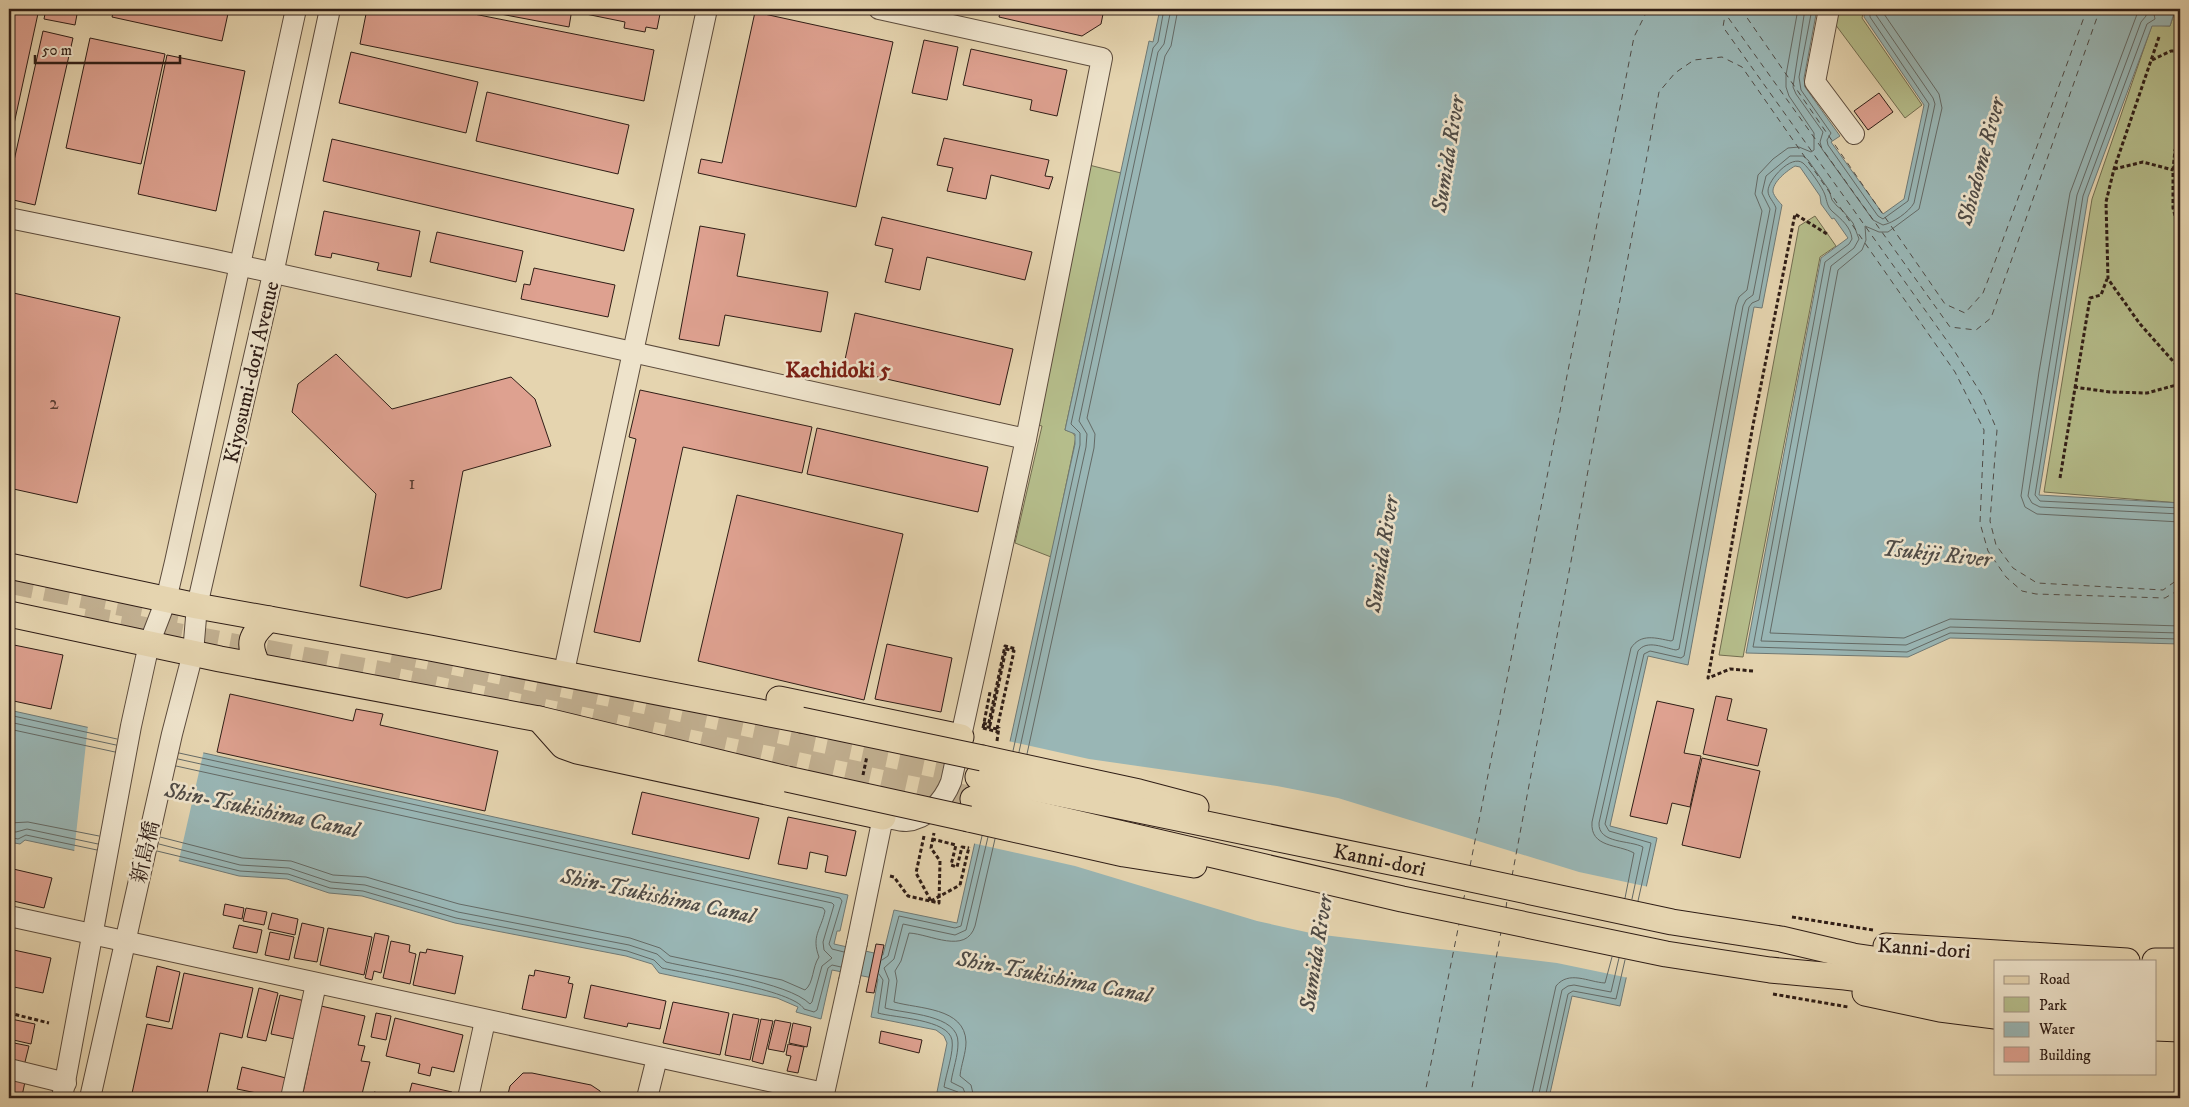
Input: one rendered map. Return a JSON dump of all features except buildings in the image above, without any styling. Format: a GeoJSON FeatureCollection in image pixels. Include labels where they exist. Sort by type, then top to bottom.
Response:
{"type":"FeatureCollection","features":[{"type":"Feature","properties":{"kind":"main road"},"geometry":{"type":"LineString","coordinates":[[9,566],[166,600],[430,648],[801,720],[1139,792],[1410,866]]}},
{"type":"Feature","properties":{"kind":"main road"},"geometry":{"type":"LineString","coordinates":[[9,614],[258,666],[540,718],[787,779],[1124,854],[1402,899]]}},
{"type":"Feature","properties":{"kind":"main road"},"geometry":{"type":"LineString","coordinates":[[258,666],[251,646],[252,638],[269,619]]}},
{"type":"Feature","properties":{"kind":"main road"},"geometry":{"type":"LineString","coordinates":[[430,648],[450,647],[493,652],[642,680],[768,697],[961,737]]}},
{"type":"Feature","properties":{"kind":"main road"},"geometry":{"type":"LineString","coordinates":[[540,718],[563,746],[577,751],[883,817]]}},
{"type":"Feature","properties":{"kind":"main road","name":"Kanni-dori"},"geometry":{"type":"LineString","coordinates":[[1994,974],[1942,969],[1853,956],[1781,939],[1672,922],[1410,866],[975,788],[1402,899],[1666,954],[1771,982],[1994,1016]]}},
{"type":"Feature","properties":{"kind":"main road","name":"Kanni-dori"},"geometry":{"type":"LineString","coordinates":[[1781,939],[2111,960]]}},
{"type":"Feature","properties":{"kind":"main road"},"geometry":{"type":"LineString","coordinates":[[2156,961],[2180,962]]}},
{"type":"Feature","properties":{"kind":"main road","name":"Kanni-dori"},"geometry":{"type":"LineString","coordinates":[[1771,982],[1845,977],[1994,996]]}},
{"type":"Feature","properties":{"kind":"main road"},"geometry":{"type":"LineString","coordinates":[[2156,984],[2180,985]]}},
{"type":"Feature","properties":{"kind":"main road"},"geometry":{"type":"LineString","coordinates":[[2156,1008],[2180,1009]]}},
{"type":"Feature","properties":{"kind":"main road"},"geometry":{"type":"LineString","coordinates":[[2156,1028],[2180,1029]]}},
{"type":"Feature","properties":{"kind":"street","name":"Kiyosumi-dori Avenue"},"geometry":{"type":"LineString","coordinates":[[131,726],[149,644],[166,600],[296,9]]}},
{"type":"Feature","properties":{"kind":"street","name":"Kiyosumi-dori Avenue"},"geometry":{"type":"LineString","coordinates":[[172,734],[193,653],[197,606],[274,274],[330,9]]}},
{"type":"Feature","properties":{"kind":"street"},"geometry":{"type":"LineString","coordinates":[[565,667],[708,9]]}},
{"type":"Feature","properties":{"kind":"street"},"geometry":{"type":"LineString","coordinates":[[9,916],[823,1096],[883,817],[907,821],[920,817],[935,807],[946,796],[951,782],[1026,439],[1102,58],[879,9]]}},
{"type":"Feature","properties":{"kind":"street"},"geometry":{"type":"LineString","coordinates":[[1829,9],[1816,82],[1854,134]]}},
{"type":"Feature","properties":{"kind":"street"},"geometry":{"type":"LineString","coordinates":[[9,218],[238,266],[1026,439]]}},
{"type":"Feature","properties":{"kind":"street","name":"新島橋"},"geometry":{"type":"LineString","coordinates":[[92,934],[131,726]]}},
{"type":"Feature","properties":{"kind":"street","name":"新島橋"},"geometry":{"type":"LineString","coordinates":[[125,941],[172,734]]}},
{"type":"Feature","properties":{"kind":"street"},"geometry":{"type":"LineString","coordinates":[[9,1069],[64,1090],[92,934]]}},
{"type":"Feature","properties":{"kind":"street"},"geometry":{"type":"LineString","coordinates":[[90,1098],[125,941]]}},
{"type":"Feature","properties":{"kind":"street"},"geometry":{"type":"LineString","coordinates":[[291,1098],[316,984]]}},
{"type":"Feature","properties":{"kind":"street"},"geometry":{"type":"LineString","coordinates":[[468,1098],[485,1021]]}},
{"type":"Feature","properties":{"kind":"street"},"geometry":{"type":"LineString","coordinates":[[647,1098],[657,1058]]}},
{"type":"Feature","properties":{"kind":"path"},"geometry":{"type":"LineString","coordinates":[[2060,478],[2090,298],[2101,295],[2108,279],[2106,202],[2114,169],[2159,37]]}},
{"type":"Feature","properties":{"kind":"path"},"geometry":{"type":"LineString","coordinates":[[2152,61],[2171,51],[2180,50]]}},
{"type":"Feature","properties":{"kind":"path"},"geometry":{"type":"LineString","coordinates":[[2180,142],[2174,150],[2173,169],[2173,208],[2180,236]]}},
{"type":"Feature","properties":{"kind":"path"},"geometry":{"type":"LineString","coordinates":[[2114,169],[2143,162],[2173,169],[2180,167]]}},
{"type":"Feature","properties":{"kind":"path"},"geometry":{"type":"LineString","coordinates":[[1753,671],[1730,669],[1708,678],[1753,426],[1795,214],[1827,234]]}},
{"type":"Feature","properties":{"kind":"path"},"geometry":{"type":"LineString","coordinates":[[2178,230],[2180,223]]}},
{"type":"Feature","properties":{"kind":"path"},"geometry":{"type":"LineString","coordinates":[[2108,279],[2140,324],[2180,369]]}},
{"type":"Feature","properties":{"kind":"path"},"geometry":{"type":"LineString","coordinates":[[2074,387],[2110,392],[2147,393],[2180,384]]}},
{"type":"Feature","properties":{"kind":"path"},"geometry":{"type":"LineString","coordinates":[[990,692],[983,728],[998,732],[1016,648],[1005,646],[988,727],[997,729],[1014,650],[1006,649],[991,721]]}},
{"type":"Feature","properties":{"kind":"path"},"geometry":{"type":"LineString","coordinates":[[856,812],[875,718]]}},
{"type":"Feature","properties":{"kind":"path"},"geometry":{"type":"LineString","coordinates":[[886,875],[894,877],[908,896],[939,903],[940,861],[930,848],[934,831]]}},
{"type":"Feature","properties":{"kind":"path"},"geometry":{"type":"LineString","coordinates":[[922,845],[916,873],[931,901],[960,885],[969,848],[962,846],[957,867],[951,865],[956,845],[932,839]]}},
{"type":"Feature","properties":{"kind":"path"},"geometry":{"type":"LineString","coordinates":[[1771,982],[1857,1008]]}},
{"type":"Feature","properties":{"kind":"path"},"geometry":{"type":"LineString","coordinates":[[9,1013],[49,1023]]}},
{"type":"Feature","properties":{"kind":"green space"},"geometry":{"type":"Polygon","coordinates":[[[1838,9],[1864,9],[1862,18],[1922,105],[1905,118],[1835,24],[1838,9]]]}},
{"type":"Feature","properties":{"kind":"green space"},"geometry":{"type":"Polygon","coordinates":[[[2158,9],[2180,9],[2180,503],[2044,492],[2092,199],[2152,25],[2170,26],[2175,11],[2157,13],[2158,9]]]}},
{"type":"Feature","properties":{"kind":"green space"},"geometry":{"type":"Polygon","coordinates":[[[1089,165],[1121,173],[1065,430],[1072,432],[1076,437],[1051,557],[1015,543],[1042,426],[1034,424],[1089,165]]]}},
{"type":"Feature","properties":{"kind":"green space"},"geometry":{"type":"Polygon","coordinates":[[[1815,216],[1836,246],[1820,257],[1743,657],[1719,655],[1799,226],[1815,216]]]}},
{"type":"Feature","properties":{"kind":"water"},"geometry":{"type":"Polygon","coordinates":[[[1160,9],[1817,9],[1804,78],[1805,87],[1840,136],[1831,142],[1883,214],[1904,199],[1924,105],[1864,17],[1865,9],[2158,9],[2157,13],[2175,10],[2170,26],[2152,26],[2088,197],[2039,495],[2180,503],[2180,644],[1950,638],[1908,657],[1746,653],[1821,258],[1848,238],[1821,204],[1820,196],[1800,167],[1795,166],[1781,177],[1773,188],[1774,195],[1782,205],[1762,308],[1754,307],[1688,665],[1648,656],[1610,826],[1657,838],[1620,1006],[1572,996],[1549,1098],[960,1098],[937,1092],[947,1043],[944,1036],[936,1030],[871,1017],[878,979],[832,970],[821,1019],[796,1012],[798,1007],[777,998],[659,973],[652,964],[626,956],[455,923],[362,896],[329,893],[287,879],[239,876],[153,854],[110,858],[25,840],[20,844],[9,842],[9,710],[848,895],[840,931],[837,931],[834,944],[883,955],[894,910],[957,923],[981,815],[997,801],[1075,444],[1075,434],[1065,430],[1149,41],[1153,42],[1160,9]]]}},
{"type":"Feature","properties":{"kind":"pier"},"geometry":{"type":"Polygon","coordinates":[[[88,725],[204,750],[178,864],[153,857],[110,860],[74,853],[88,725]]]}},
{"type":"Feature","properties":{"kind":"pier"},"geometry":{"type":"Polygon","coordinates":[[[1008,741],[1089,759],[1277,786],[1338,798],[1579,872],[1649,887],[1629,978],[1557,963],[1315,934],[1257,921],[1075,866],[972,843],[979,814],[993,807],[1008,741]]]}},
{"type":"Feature","properties":{"kind":"ferry route"},"geometry":{"type":"LineString","coordinates":[[1470,866],[1634,37],[1648,9]]}},
{"type":"Feature","properties":{"kind":"ferry route"},"geometry":{"type":"LineString","coordinates":[[1722,9],[1950,327],[1976,330],[1991,318],[2100,9]]}},
{"type":"Feature","properties":{"kind":"ferry route"},"geometry":{"type":"LineString","coordinates":[[1726,9],[1723,27],[1955,352],[1982,395],[1997,430],[1990,521],[1996,545],[2013,568],[2037,583],[2163,590],[2180,578]]}},
{"type":"Feature","properties":{"kind":"ferry route"},"geometry":{"type":"LineString","coordinates":[[1741,9],[1945,304],[1965,313],[1983,293],[2087,9]]}},
{"type":"Feature","properties":{"kind":"ferry route"},"geometry":{"type":"LineString","coordinates":[[1512,876],[1659,92],[1675,73],[1694,60],[1722,57],[1742,67],[1955,372],[1984,430],[1980,523],[1988,551],[2006,577],[2022,591],[2036,594],[2165,598],[2180,589]]}},
{"type":"Feature","properties":{"kind":"ferry route"},"geometry":{"type":"LineString","coordinates":[[1463,901],[1466,890]]}},
{"type":"Feature","properties":{"kind":"ferry route"},"geometry":{"type":"LineString","coordinates":[[1506,908],[1507,900]]}},
{"type":"Feature","properties":{"kind":"ferry route"},"geometry":{"type":"LineString","coordinates":[[1424,1098],[1459,924]]}},
{"type":"Feature","properties":{"kind":"ferry route"},"geometry":{"type":"LineString","coordinates":[[1470,1098],[1501,932]]}},
{"type":"Feature","properties":{"kind":"tunnel"},"geometry":{"type":"LineString","coordinates":[[9,581],[185,616]]}},
{"type":"Feature","properties":{"kind":"tunnel"},"geometry":{"type":"LineString","coordinates":[[84,618],[425,682],[635,725],[973,799]]}},
{"type":"Feature","properties":{"kind":"tunnel"},"geometry":{"type":"LineString","coordinates":[[392,654],[978,777]]}},
{"type":"Feature","properties":{"kind":"district","name":"Kachidoki 5"},"geometry":{"type":"Point","coordinates":[838,369]}},
{"type":"Feature","properties":{"kind":"water label","name":"Sumida River"},"geometry":{"type":"Point","coordinates":[1447,154]}},
{"type":"Feature","properties":{"kind":"water label","name":"Shiodome River"},"geometry":{"type":"Point","coordinates":[1980,161]}},
{"type":"Feature","properties":{"kind":"water label","name":"Tsukiji River"},"geometry":{"type":"Point","coordinates":[1937,553]}},
{"type":"Feature","properties":{"kind":"water label","name":"Sumida River"},"geometry":{"type":"Point","coordinates":[1381,554]}},
{"type":"Feature","properties":{"kind":"water label","name":"Shin-Tsukishima Canal"},"geometry":{"type":"Point","coordinates":[262,809]}},
{"type":"Feature","properties":{"kind":"water label","name":"Shin-Tsukishima Canal"},"geometry":{"type":"Point","coordinates":[658,895]}},
{"type":"Feature","properties":{"kind":"water label","name":"Sumida River"},"geometry":{"type":"Point","coordinates":[1315,953]}},
{"type":"Feature","properties":{"kind":"water label","name":"Shin-Tsukishima Canal"},"geometry":{"type":"Point","coordinates":[1054,976]}}]}
